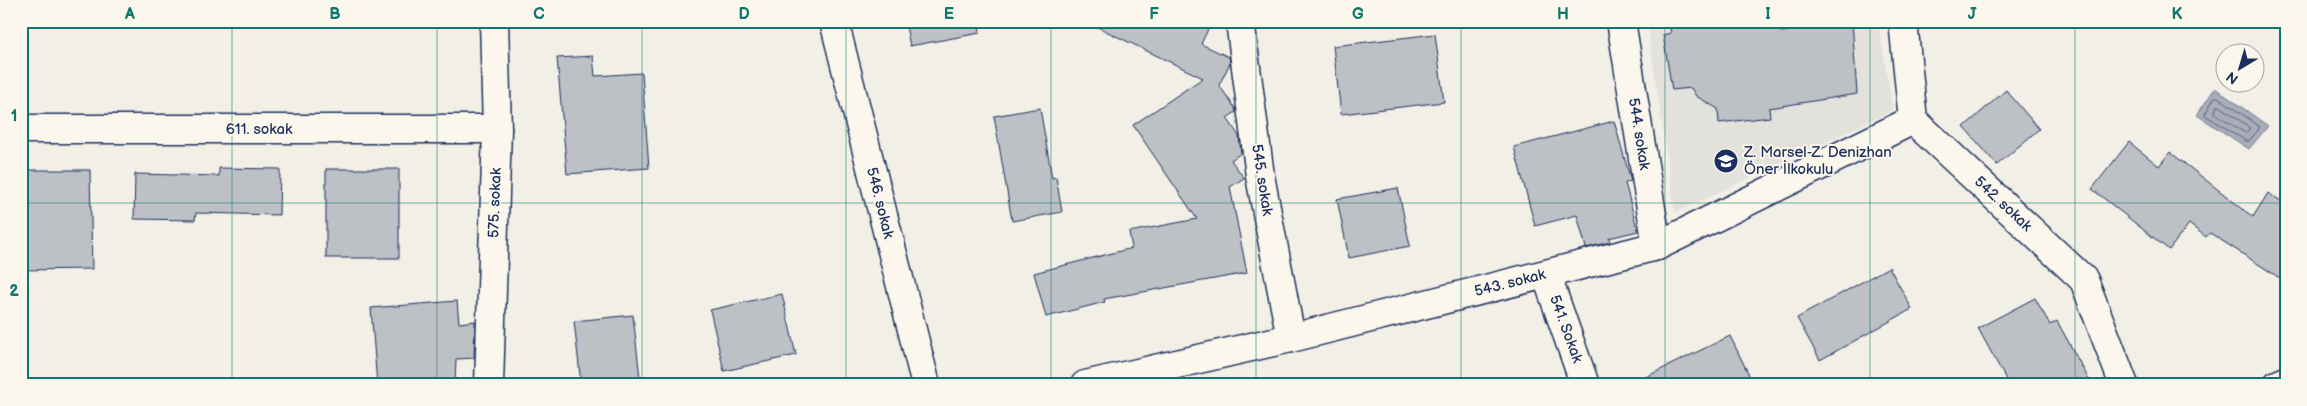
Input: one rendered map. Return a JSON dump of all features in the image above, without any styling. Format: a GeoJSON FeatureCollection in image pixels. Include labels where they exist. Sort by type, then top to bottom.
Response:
{"type":"FeatureCollection","features":[{"type":"Feature","properties":{"kind":"street","name":"575. sokak"},"geometry":{"type":"LineString","coordinates":[[489,385],[497,129],[494,21]]}},
{"type":"Feature","properties":{"kind":"street","name":"546. sokak"},"geometry":{"type":"LineString","coordinates":[[834,21],[926,385]]}},
{"type":"Feature","properties":{"kind":"street","name":"545. sokak"},"geometry":{"type":"LineString","coordinates":[[1240,21],[1260,176],[1291,338]]}},
{"type":"Feature","properties":{"kind":"street","name":"544. sokak"},"geometry":{"type":"LineString","coordinates":[[1621,21],[1658,246]]}},
{"type":"Feature","properties":{"kind":"street"},"geometry":{"type":"LineString","coordinates":[[1903,21],[1913,120]]}},
{"type":"Feature","properties":{"kind":"street","name":"543. sokak"},"geometry":{"type":"LineString","coordinates":[[1085,385],[1291,338],[1658,246],[1913,120]]}},
{"type":"Feature","properties":{"kind":"street","name":"542. sokak"},"geometry":{"type":"LineString","coordinates":[[1913,120],[2084,280],[2124,385]]}},
{"type":"Feature","properties":{"kind":"street","name":"611. sokak"},"geometry":{"type":"LineString","coordinates":[[21,129],[497,129]]}},
{"type":"Feature","properties":{"kind":"street","name":"541. Sokak"},"geometry":{"type":"LineString","coordinates":[[1546,274],[1585,385]]}},
{"type":"Feature","properties":{"kind":"street"},"geometry":{"type":"LineString","coordinates":[[2278,385],[2286,381]]}},
{"type":"Feature","properties":{"kind":"shaded area","name":"Z. Marsel-Z. Denizhan Öner İlkokulu"},"geometry":{"type":"Polygon","coordinates":[[[1647,21],[1878,21],[1893,110],[1675,213],[1647,21]]]}},
{"type":"Feature","properties":{"kind":"water"},"geometry":{"type":"Polygon","coordinates":[[[2214,90],[2214,92],[2221,92],[2268,126],[2249,149],[2197,115],[2214,90]]]}},
{"type":"Feature","properties":{"kind":"building"},"geometry":{"type":"Polygon","coordinates":[[[905,21],[979,21],[980,33],[910,46],[905,21]]]}},
{"type":"Feature","properties":{"kind":"building"},"geometry":{"type":"Polygon","coordinates":[[[1085,21],[1212,21],[1201,44],[1229,57],[1230,63],[1219,85],[1236,112],[1227,118],[1239,136],[1241,153],[1231,160],[1244,178],[1230,187],[1247,273],[1104,299],[1105,302],[1046,317],[1034,273],[1132,248],[1129,232],[1197,219],[1133,125],[1203,78],[1085,21]]]}},
{"type":"Feature","properties":{"kind":"building"},"geometry":{"type":"Polygon","coordinates":[[[1668,21],[1774,21],[1781,32],[1852,21],[1857,94],[1769,108],[1770,117],[1719,123],[1718,109],[1696,96],[1691,88],[1672,90],[1663,35],[1671,33],[1668,21]]]}},
{"type":"Feature","properties":{"kind":"building"},"geometry":{"type":"Polygon","coordinates":[[[1435,34],[1444,102],[1341,114],[1333,46],[1435,34]]]}},
{"type":"Feature","properties":{"kind":"building"},"geometry":{"type":"Polygon","coordinates":[[[593,56],[595,76],[642,73],[649,168],[567,174],[557,58],[593,56]]]}},
{"type":"Feature","properties":{"kind":"building"},"geometry":{"type":"Polygon","coordinates":[[[2006,90],[2039,129],[1997,165],[1964,127],[2006,90]]]}},
{"type":"Feature","properties":{"kind":"building"},"geometry":{"type":"Polygon","coordinates":[[[1040,108],[1052,178],[1056,177],[1062,212],[1012,221],[994,116],[1040,108]]]}},
{"type":"Feature","properties":{"kind":"building"},"geometry":{"type":"Polygon","coordinates":[[[1614,121],[1631,181],[1625,183],[1638,231],[1609,238],[1610,242],[1586,248],[1577,215],[1535,226],[1514,147],[1614,121]]]}},
{"type":"Feature","properties":{"kind":"building"},"geometry":{"type":"Polygon","coordinates":[[[2129,142],[2159,166],[2170,152],[2253,217],[2268,193],[2286,204],[2286,282],[2210,233],[2206,237],[2189,224],[2169,250],[2092,189],[2129,142]]]}},
{"type":"Feature","properties":{"kind":"building"},"geometry":{"type":"Polygon","coordinates":[[[219,168],[280,169],[279,215],[196,213],[195,220],[134,219],[135,174],[219,176],[219,168]]]}},
{"type":"Feature","properties":{"kind":"building"},"geometry":{"type":"Polygon","coordinates":[[[326,169],[399,169],[399,258],[326,258],[326,169]]]}},
{"type":"Feature","properties":{"kind":"building"},"geometry":{"type":"Polygon","coordinates":[[[21,170],[90,170],[92,269],[21,270],[21,170]]]}},
{"type":"Feature","properties":{"kind":"building"},"geometry":{"type":"Polygon","coordinates":[[[1398,188],[1410,246],[1349,258],[1337,199],[1398,188]]]}},
{"type":"Feature","properties":{"kind":"building"},"geometry":{"type":"Polygon","coordinates":[[[1889,267],[1912,309],[1820,360],[1797,318],[1889,267]]]}},
{"type":"Feature","properties":{"kind":"building"},"geometry":{"type":"Polygon","coordinates":[[[782,294],[796,355],[724,371],[710,310],[782,294]]]}},
{"type":"Feature","properties":{"kind":"building"},"geometry":{"type":"Polygon","coordinates":[[[2035,298],[2050,325],[2057,321],[2092,385],[2009,385],[1978,328],[2035,298]]]}},
{"type":"Feature","properties":{"kind":"building"},"geometry":{"type":"Polygon","coordinates":[[[457,301],[459,323],[475,321],[474,358],[456,359],[455,385],[377,385],[371,308],[457,301]]]}},
{"type":"Feature","properties":{"kind":"building"},"geometry":{"type":"Polygon","coordinates":[[[633,315],[640,378],[581,384],[574,321],[633,315]]]}},
{"type":"Feature","properties":{"kind":"building"},"geometry":{"type":"Polygon","coordinates":[[[1730,336],[1754,385],[1629,385],[1730,336]]]}},
{"type":"Feature","properties":{"kind":"place","name":"Z. Marsel-Z. Denizhan Öner İlkokulu"},"geometry":{"type":"Point","coordinates":[1726,161]}}]}
